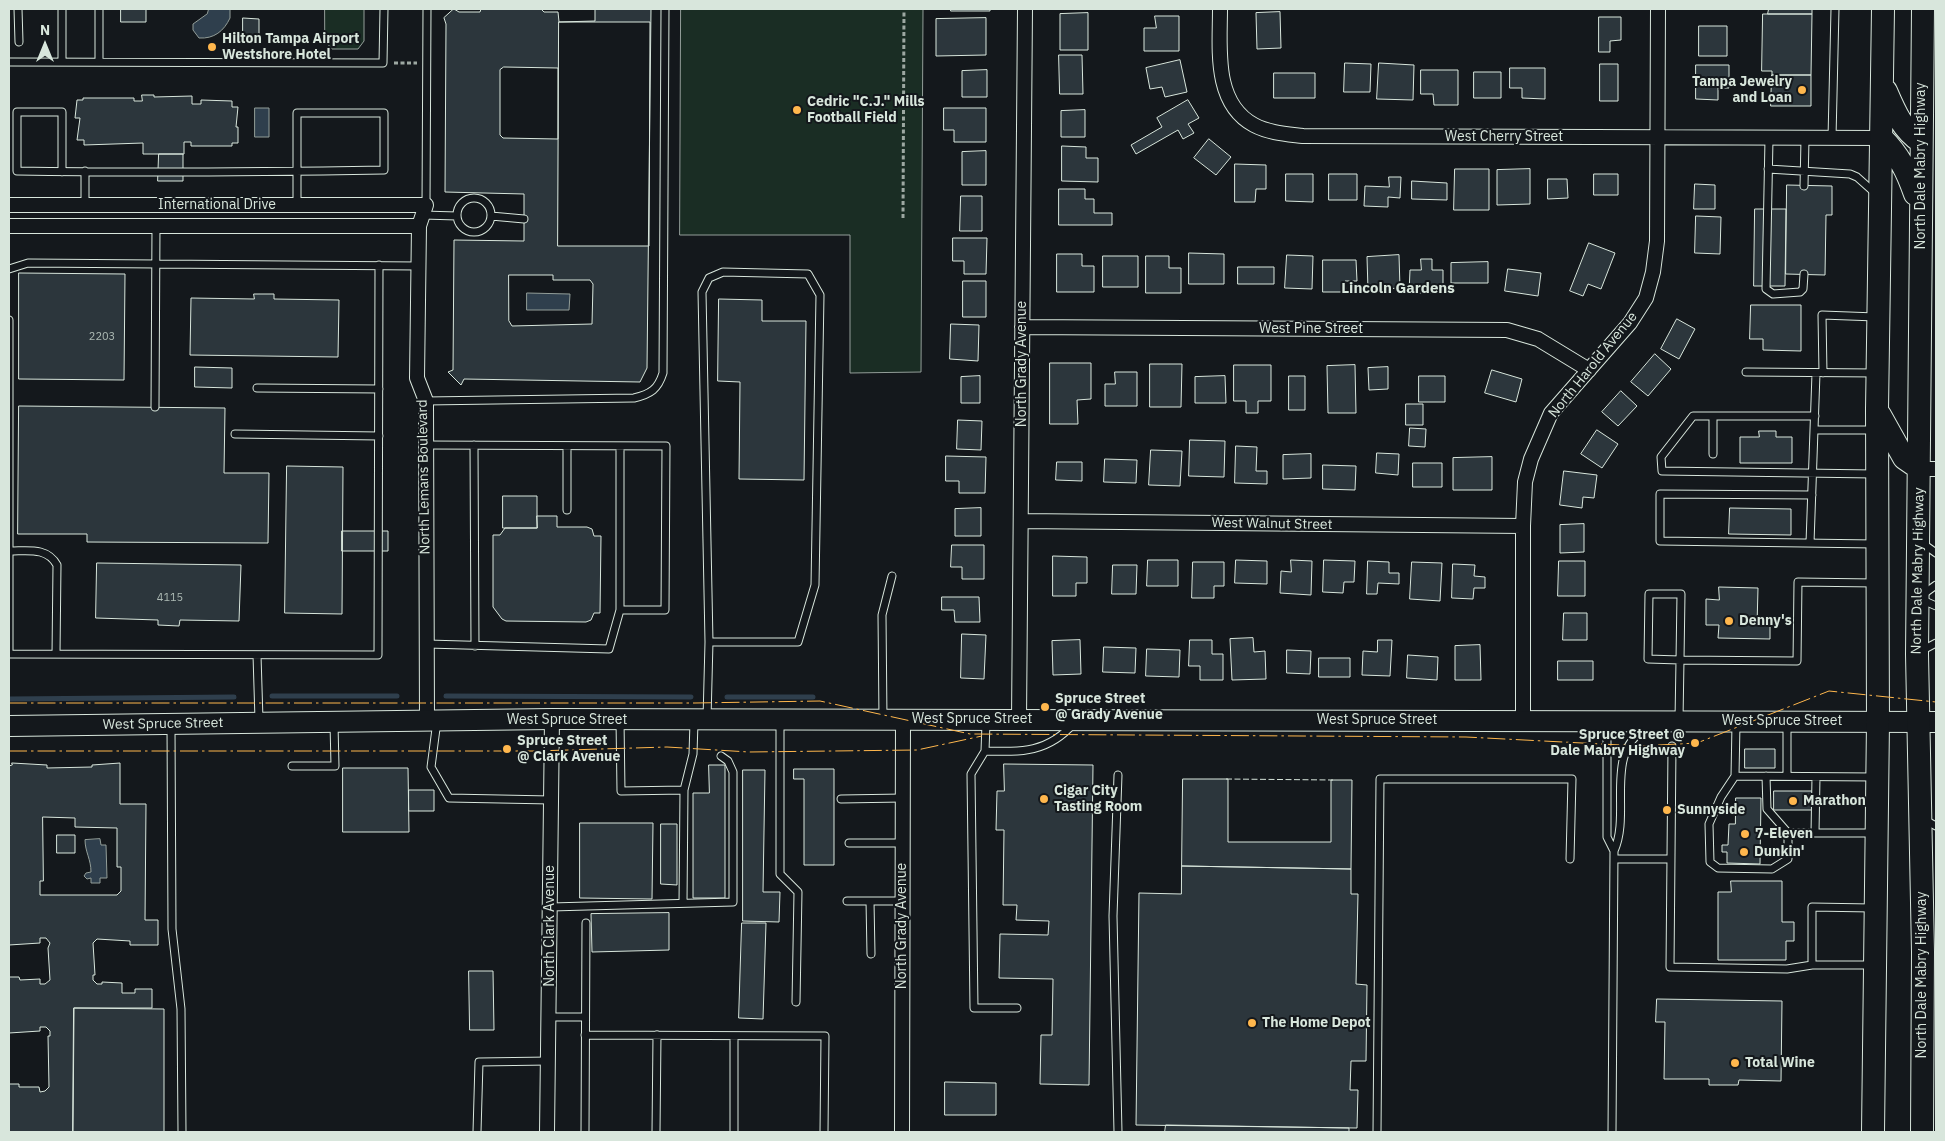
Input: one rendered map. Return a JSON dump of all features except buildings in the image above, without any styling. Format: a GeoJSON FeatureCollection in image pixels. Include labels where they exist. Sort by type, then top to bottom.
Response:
{"type":"FeatureCollection","features":[{"type":"Feature","properties":{"kind":"main road"},"geometry":{"type":"LineString","coordinates":[[1873,1132],[1878,722],[1878,373],[1883,9]]}},
{"type":"Feature","properties":{"kind":"main road","name":"North Dale Mabry Highway"},"geometry":{"type":"LineString","coordinates":[[1922,1132],[1930,952],[1926,917],[1928,821],[1927,722],[1917,654],[1927,602],[1928,469],[1921,209],[1929,142],[1925,84],[1925,17]]}},
{"type":"Feature","properties":{"kind":"main road"},"geometry":{"type":"LineString","coordinates":[[1883,84],[1900,122],[1909,134],[1929,142]]}},
{"type":"Feature","properties":{"kind":"main road"},"geometry":{"type":"LineString","coordinates":[[1882,138],[1896,152],[1906,166],[1921,209]]}},
{"type":"Feature","properties":{"kind":"main road"},"geometry":{"type":"LineString","coordinates":[[1878,420],[1904,458],[1928,469]]}},
{"type":"Feature","properties":{"kind":"street","name":"North Grady Avenue"},"geometry":{"type":"LineString","coordinates":[[1019,719],[1025,9]]}},
{"type":"Feature","properties":{"kind":"street","name":"West Cherry Street"},"geometry":{"type":"LineString","coordinates":[[1220,9],[1220,63],[1230,101],[1254,125],[1276,133],[1304,136],[1882,138]]}},
{"type":"Feature","properties":{"kind":"street","name":"North Harold Avenue"},"geometry":{"type":"LineString","coordinates":[[1523,720],[1523,526],[1525,482],[1539,437],[1551,413],[1630,323],[1646,298],[1653,272],[1657,241],[1658,9]]}},
{"type":"Feature","properties":{"kind":"street","name":"International Drive"},"geometry":{"type":"LineString","coordinates":[[9,205],[297,205],[422,215]]}},
{"type":"Feature","properties":{"kind":"street"},"geometry":{"type":"LineString","coordinates":[[85,205],[85,226]]}},
{"type":"Feature","properties":{"kind":"street"},"geometry":{"type":"LineString","coordinates":[[297,205],[297,226]]}},
{"type":"Feature","properties":{"kind":"street","name":"North Lemans Boulevard"},"geometry":{"type":"LineString","coordinates":[[422,215],[418,266],[417,378],[426,401],[426,644],[432,721]]}},
{"type":"Feature","properties":{"kind":"street","name":"International Drive"},"geometry":{"type":"LineString","coordinates":[[9,226],[297,226],[422,215]]}},
{"type":"Feature","properties":{"kind":"street","name":"West Pine Street"},"geometry":{"type":"LineString","coordinates":[[1022,327],[1507,330],[1538,339],[1589,370]]}},
{"type":"Feature","properties":{"kind":"street","name":"West Walnut Street"},"geometry":{"type":"LineString","coordinates":[[1021,522],[1523,526]]}},
{"type":"Feature","properties":{"kind":"street","name":"West Spruce Street"},"geometry":{"type":"LineString","coordinates":[[9,726],[552,719],[1927,722]]}},
{"type":"Feature","properties":{"kind":"street","name":"North Clark Avenue"},"geometry":{"type":"LineString","coordinates":[[548,1132],[552,719]]}},
{"type":"Feature","properties":{"kind":"street","name":"North Grady Avenue"},"geometry":{"type":"LineString","coordinates":[[893,719],[903,798],[902,1132]]}},
{"type":"Feature","properties":{"kind":"lane"},"geometry":{"type":"LineString","coordinates":[[18,9],[18,42]]}},
{"type":"Feature","properties":{"kind":"lane"},"geometry":{"type":"LineString","coordinates":[[62,9],[62,62]]}},
{"type":"Feature","properties":{"kind":"lane"},"geometry":{"type":"LineString","coordinates":[[100,9],[100,62]]}},
{"type":"Feature","properties":{"kind":"lane"},"geometry":{"type":"LineString","coordinates":[[9,62],[383,63],[384,9]]}},
{"type":"Feature","properties":{"kind":"lane"},"geometry":{"type":"LineString","coordinates":[[427,9],[422,215],[457,216]]}},
{"type":"Feature","properties":{"kind":"lane"},"geometry":{"type":"LineString","coordinates":[[426,401],[634,398],[650,394],[660,384],[663,373],[665,9]]}},
{"type":"Feature","properties":{"kind":"lane"},"geometry":{"type":"LineString","coordinates":[[1832,139],[1835,9]]}},
{"type":"Feature","properties":{"kind":"lane"},"geometry":{"type":"LineString","coordinates":[[62,172],[62,112],[17,112],[17,171],[62,172],[297,172],[384,170],[384,113],[297,113],[297,172],[297,205]]}},
{"type":"Feature","properties":{"kind":"lane"},"geometry":{"type":"LineString","coordinates":[[1769,139],[1766,289],[1773,294],[1800,292],[1803,289],[1804,274]]}},
{"type":"Feature","properties":{"kind":"lane"},"geometry":{"type":"LineString","coordinates":[[1804,186],[1805,139]]}},
{"type":"Feature","properties":{"kind":"lane"},"geometry":{"type":"LineString","coordinates":[[1768,169],[1850,174],[1857,177],[1881,198]]}},
{"type":"Feature","properties":{"kind":"lane"},"geometry":{"type":"LineString","coordinates":[[85,171],[85,205]]}},
{"type":"Feature","properties":{"kind":"lane"},"geometry":{"type":"LineString","coordinates":[[474,198],[484,202],[490,211],[490,216],[489,222],[482,230],[470,232],[461,226],[457,216],[460,205],[474,198]]}},
{"type":"Feature","properties":{"kind":"lane"},"geometry":{"type":"LineString","coordinates":[[490,216],[524,219]]}},
{"type":"Feature","properties":{"kind":"lane"},"geometry":{"type":"LineString","coordinates":[[155,407],[156,226]]}},
{"type":"Feature","properties":{"kind":"lane"},"geometry":{"type":"LineString","coordinates":[[9,269],[28,264],[418,266]]}},
{"type":"Feature","properties":{"kind":"lane"},"geometry":{"type":"LineString","coordinates":[[9,320],[9,654],[378,655],[379,265]]}},
{"type":"Feature","properties":{"kind":"lane"},"geometry":{"type":"LineString","coordinates":[[683,903],[684,790],[701,719],[709,642],[702,292],[709,278],[723,272],[808,274],[820,295],[815,585],[798,642],[709,642]]}},
{"type":"Feature","properties":{"kind":"lane"},"geometry":{"type":"LineString","coordinates":[[1810,543],[1814,430],[1822,316],[1879,317]]}},
{"type":"Feature","properties":{"kind":"lane"},"geometry":{"type":"LineString","coordinates":[[1746,372],[1878,373]]}},
{"type":"Feature","properties":{"kind":"lane"},"geometry":{"type":"LineString","coordinates":[[257,388],[379,389]]}},
{"type":"Feature","properties":{"kind":"lane"},"geometry":{"type":"LineString","coordinates":[[1815,416],[1693,416],[1661,457],[1662,471],[1878,474]]}},
{"type":"Feature","properties":{"kind":"lane"},"geometry":{"type":"LineString","coordinates":[[1713,416],[1713,454]]}},
{"type":"Feature","properties":{"kind":"lane"},"geometry":{"type":"LineString","coordinates":[[1814,430],[1878,420]]}},
{"type":"Feature","properties":{"kind":"lane"},"geometry":{"type":"LineString","coordinates":[[235,434],[379,436]]}},
{"type":"Feature","properties":{"kind":"lane"},"geometry":{"type":"LineString","coordinates":[[426,445],[666,446],[665,610],[620,610]]}},
{"type":"Feature","properties":{"kind":"lane"},"geometry":{"type":"LineString","coordinates":[[474,445],[474,646]]}},
{"type":"Feature","properties":{"kind":"lane"},"geometry":{"type":"LineString","coordinates":[[567,446],[567,510]]}},
{"type":"Feature","properties":{"kind":"lane"},"geometry":{"type":"LineString","coordinates":[[426,644],[609,649],[620,610],[620,446]]}},
{"type":"Feature","properties":{"kind":"lane"},"geometry":{"type":"LineString","coordinates":[[1812,496],[1660,494],[1660,541],[1878,544]]}},
{"type":"Feature","properties":{"kind":"lane"},"geometry":{"type":"LineString","coordinates":[[10,551],[42,552],[52,556],[57,565],[56,654]]}},
{"type":"Feature","properties":{"kind":"lane"},"geometry":{"type":"LineString","coordinates":[[892,576],[882,615],[893,719]]}},
{"type":"Feature","properties":{"kind":"lane"},"geometry":{"type":"LineString","coordinates":[[1612,1132],[1614,851],[1620,838],[1621,767],[1625,752],[1637,734],[1670,720],[1680,660],[1681,594],[1649,594],[1648,659],[1680,660],[1797,661],[1798,582],[1878,583]]}},
{"type":"Feature","properties":{"kind":"lane"},"geometry":{"type":"LineString","coordinates":[[1927,602],[1936,585]]}},
{"type":"Feature","properties":{"kind":"lane"},"geometry":{"type":"LineString","coordinates":[[1917,654],[1936,643]]}},
{"type":"Feature","properties":{"kind":"lane"},"geometry":{"type":"LineString","coordinates":[[257,655],[259,723]]}},
{"type":"Feature","properties":{"kind":"lane"},"geometry":{"type":"LineString","coordinates":[[620,719],[621,791],[684,790]]}},
{"type":"Feature","properties":{"kind":"lane"},"geometry":{"type":"LineString","coordinates":[[780,719],[780,874],[798,892],[796,1002]]}},
{"type":"Feature","properties":{"kind":"lane"},"geometry":{"type":"LineString","coordinates":[[986,719],[985,751],[971,774],[974,1008],[1017,1008]]}},
{"type":"Feature","properties":{"kind":"lane"},"geometry":{"type":"LineString","coordinates":[[985,751],[1023,752],[1035,750],[1068,730],[1077,719]]}},
{"type":"Feature","properties":{"kind":"lane"},"geometry":{"type":"LineString","coordinates":[[1607,720],[1607,837],[1614,851]]}},
{"type":"Feature","properties":{"kind":"lane"},"geometry":{"type":"LineString","coordinates":[[432,721],[430,767],[449,798],[551,800]]}},
{"type":"Feature","properties":{"kind":"lane"},"geometry":{"type":"LineString","coordinates":[[1736,721],[1735,776],[1721,797],[1709,824],[1710,862],[1718,868],[1772,869],[1788,859],[1788,832],[1767,809],[1766,776]]}},
{"type":"Feature","properties":{"kind":"lane"},"geometry":{"type":"LineString","coordinates":[[1787,776],[1788,721]]}},
{"type":"Feature","properties":{"kind":"lane"},"geometry":{"type":"LineString","coordinates":[[292,766],[335,766],[334,722]]}},
{"type":"Feature","properties":{"kind":"lane"},"geometry":{"type":"LineString","coordinates":[[171,724],[172,929],[181,1009],[182,1132]]}},
{"type":"Feature","properties":{"kind":"lane"},"geometry":{"type":"LineString","coordinates":[[1672,746],[1670,967],[1787,969],[1812,965],[1874,964]]}},
{"type":"Feature","properties":{"kind":"lane"},"geometry":{"type":"LineString","coordinates":[[551,907],[733,902],[733,772],[728,761],[720,756]]}},
{"type":"Feature","properties":{"kind":"lane"},"geometry":{"type":"LineString","coordinates":[[1118,775],[1113,916],[1118,1132]]}},
{"type":"Feature","properties":{"kind":"lane"},"geometry":{"type":"LineString","coordinates":[[1735,776],[1877,777]]}},
{"type":"Feature","properties":{"kind":"lane"},"geometry":{"type":"LineString","coordinates":[[1815,833],[1816,776]]}},
{"type":"Feature","properties":{"kind":"lane"},"geometry":{"type":"LineString","coordinates":[[1377,1132],[1380,779],[1572,779],[1570,859]]}},
{"type":"Feature","properties":{"kind":"lane"},"geometry":{"type":"LineString","coordinates":[[841,799],[903,798]]}},
{"type":"Feature","properties":{"kind":"lane"},"geometry":{"type":"LineString","coordinates":[[1788,832],[1876,833]]}},
{"type":"Feature","properties":{"kind":"lane"},"geometry":{"type":"LineString","coordinates":[[849,843],[903,843]]}},
{"type":"Feature","properties":{"kind":"lane"},"geometry":{"type":"LineString","coordinates":[[1614,859],[1671,859]]}},
{"type":"Feature","properties":{"kind":"lane"},"geometry":{"type":"LineString","coordinates":[[847,901],[902,901]]}},
{"type":"Feature","properties":{"kind":"lane"},"geometry":{"type":"LineString","coordinates":[[870,901],[871,954]]}},
{"type":"Feature","properties":{"kind":"lane"},"geometry":{"type":"LineString","coordinates":[[1812,965],[1812,907],[1875,908]]}},
{"type":"Feature","properties":{"kind":"lane"},"geometry":{"type":"LineString","coordinates":[[585,1132],[586,923]]}},
{"type":"Feature","properties":{"kind":"lane"},"geometry":{"type":"LineString","coordinates":[[550,1016],[585,1017]]}},
{"type":"Feature","properties":{"kind":"lane"},"geometry":{"type":"LineString","coordinates":[[585,1035],[825,1036],[824,1132]]}},
{"type":"Feature","properties":{"kind":"lane"},"geometry":{"type":"LineString","coordinates":[[656,1035],[656,1132]]}},
{"type":"Feature","properties":{"kind":"lane"},"geometry":{"type":"LineString","coordinates":[[734,1036],[734,1132]]}},
{"type":"Feature","properties":{"kind":"lane"},"geometry":{"type":"LineString","coordinates":[[477,1132],[478,1062],[550,1061]]}},
{"type":"Feature","properties":{"kind":"path"},"geometry":{"type":"LineString","coordinates":[[903,218],[904,9]]}},
{"type":"Feature","properties":{"kind":"path"},"geometry":{"type":"LineString","coordinates":[[383,63],[427,62]]}},
{"type":"Feature","properties":{"kind":"green space"},"geometry":{"type":"Polygon","coordinates":[[[325,9],[364,9],[364,41],[358,49],[332,49],[325,41],[325,9]]]}},
{"type":"Feature","properties":{"kind":"green space"},"geometry":{"type":"Polygon","coordinates":[[[681,9],[923,9],[921,372],[850,373],[850,235],[680,235],[681,9]]]}},
{"type":"Feature","properties":{"kind":"water"},"geometry":{"type":"Polygon","coordinates":[[[209,9],[230,9],[230,18],[225,27],[214,36],[199,38],[193,30],[193,24],[207,14],[209,9]]]}},
{"type":"Feature","properties":{"kind":"water"},"geometry":{"type":"Polygon","coordinates":[[[255,108],[269,108],[269,137],[255,137],[255,108]]]}},
{"type":"Feature","properties":{"kind":"water"},"geometry":{"type":"Polygon","coordinates":[[[527,293],[570,294],[569,310],[527,310],[527,293]]]}},
{"type":"Feature","properties":{"kind":"water"},"geometry":{"type":"Polygon","coordinates":[[[100,839],[101,845],[106,845],[107,878],[100,878],[100,883],[91,883],[91,878],[87,879],[84,876],[86,873],[91,872],[85,840],[100,839]]]}},
{"type":"Feature","properties":{"kind":"waterway"},"geometry":{"type":"LineString","coordinates":[[272,696],[397,696]]}},
{"type":"Feature","properties":{"kind":"waterway"},"geometry":{"type":"LineString","coordinates":[[446,696],[691,697]]}},
{"type":"Feature","properties":{"kind":"waterway"},"geometry":{"type":"LineString","coordinates":[[9,699],[234,697]]}},
{"type":"Feature","properties":{"kind":"waterway"},"geometry":{"type":"LineString","coordinates":[[727,697],[813,697]]}},
{"type":"Feature","properties":{"kind":"fence"},"geometry":{"type":"LineString","coordinates":[[1226,779],[1333,780]]}},
{"type":"Feature","properties":{"kind":"power"},"geometry":{"type":"LineString","coordinates":[[9,703],[695,703],[820,701],[970,734],[1466,737],[1640,746],[1697,743],[1829,691],[1936,702]]}},
{"type":"Feature","properties":{"kind":"power"},"geometry":{"type":"LineString","coordinates":[[9,751],[535,751],[667,747],[749,752],[917,750],[982,736]]}},
{"type":"Feature","properties":{"kind":"place","name":"Hilton Tampa Airport Westshore Hotel"},"geometry":{"type":"Point","coordinates":[212,47]}},
{"type":"Feature","properties":{"kind":"place","name":"Tampa Jewelry and Loan"},"geometry":{"type":"Point","coordinates":[1802,90]}},
{"type":"Feature","properties":{"kind":"place","name":"Cedric \"C.J.\" Mills Football Field"},"geometry":{"type":"Point","coordinates":[797,110]}},
{"type":"Feature","properties":{"kind":"place","name":"Denny's"},"geometry":{"type":"Point","coordinates":[1729,621]}},
{"type":"Feature","properties":{"kind":"place","name":"Spruce Street @ Grady Avenue"},"geometry":{"type":"Point","coordinates":[1045,707]}},
{"type":"Feature","properties":{"kind":"place","name":"Spruce Street @ Dale Mabry Highway"},"geometry":{"type":"Point","coordinates":[1695,743]}},
{"type":"Feature","properties":{"kind":"place","name":"Spruce Street @ Clark Avenue"},"geometry":{"type":"Point","coordinates":[507,749]}},
{"type":"Feature","properties":{"kind":"place","name":"Cigar City Tasting Room"},"geometry":{"type":"Point","coordinates":[1044,799]}},
{"type":"Feature","properties":{"kind":"place","name":"Marathon"},"geometry":{"type":"Point","coordinates":[1793,801]}},
{"type":"Feature","properties":{"kind":"place","name":"Sunnyside"},"geometry":{"type":"Point","coordinates":[1667,810]}},
{"type":"Feature","properties":{"kind":"place","name":"7-Eleven"},"geometry":{"type":"Point","coordinates":[1745,834]}},
{"type":"Feature","properties":{"kind":"place","name":"Dunkin'"},"geometry":{"type":"Point","coordinates":[1744,852]}},
{"type":"Feature","properties":{"kind":"place","name":"The Home Depot"},"geometry":{"type":"Point","coordinates":[1252,1023]}},
{"type":"Feature","properties":{"kind":"place","name":"Total Wine"},"geometry":{"type":"Point","coordinates":[1735,1063]}},
{"type":"Feature","properties":{"kind":"district","name":"Lincoln Gardens"},"geometry":{"type":"Point","coordinates":[1398,289]}}]}
